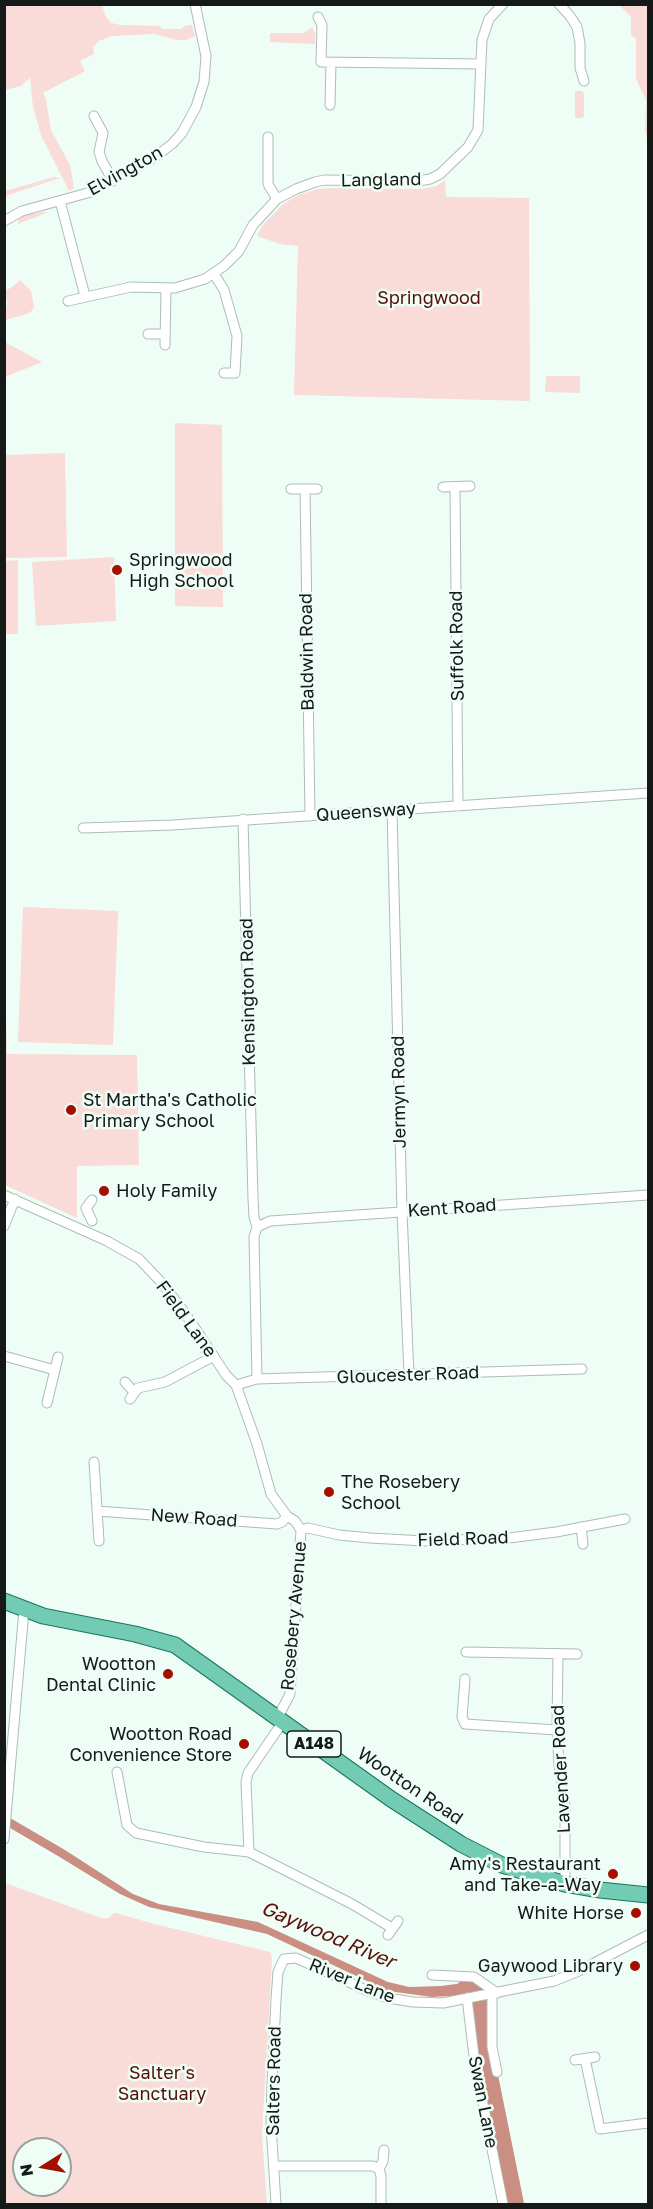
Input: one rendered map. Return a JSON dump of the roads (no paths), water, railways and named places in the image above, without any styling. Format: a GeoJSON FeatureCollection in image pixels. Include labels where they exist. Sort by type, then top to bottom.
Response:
{"type":"FeatureCollection","features":[{"type":"Feature","properties":{"kind":"main road","name":"Wootton Road"},"geometry":{"type":"LineString","coordinates":[[4,1600],[24,1610],[53,1618],[158,1639],[175,1645],[391,1799],[461,1844],[501,1865],[565,1884],[648,1895]]}},
{"type":"Feature","properties":{"kind":"street","name":"Langland"},"geometry":{"type":"LineString","coordinates":[[68,301],[131,287],[186,286],[214,274],[239,251],[253,225],[277,199],[296,189],[324,180],[420,181],[440,174],[468,147],[478,130],[482,40],[489,20],[502,4]]}},
{"type":"Feature","properties":{"kind":"street"},"geometry":{"type":"LineString","coordinates":[[559,4],[577,27],[580,43],[579,68],[584,81]]}},
{"type":"Feature","properties":{"kind":"street","name":"Elvington"},"geometry":{"type":"LineString","coordinates":[[4,221],[22,211],[91,192],[155,157],[182,133],[196,107],[204,82],[206,56],[196,5]]}},
{"type":"Feature","properties":{"kind":"street"},"geometry":{"type":"LineString","coordinates":[[318,17],[322,24],[321,62],[481,64]]}},
{"type":"Feature","properties":{"kind":"street"},"geometry":{"type":"LineString","coordinates":[[330,105],[331,62]]}},
{"type":"Feature","properties":{"kind":"street"},"geometry":{"type":"LineString","coordinates":[[94,116],[103,133],[99,152],[113,181]]}},
{"type":"Feature","properties":{"kind":"street"},"geometry":{"type":"LineString","coordinates":[[268,137],[268,184],[277,199]]}},
{"type":"Feature","properties":{"kind":"street"},"geometry":{"type":"LineString","coordinates":[[60,201],[85,296]]}},
{"type":"Feature","properties":{"kind":"street"},"geometry":{"type":"LineString","coordinates":[[214,274],[224,290],[237,336],[240,373],[224,373]]}},
{"type":"Feature","properties":{"kind":"street"},"geometry":{"type":"LineString","coordinates":[[165,345],[166,288]]}},
{"type":"Feature","properties":{"kind":"street"},"geometry":{"type":"LineString","coordinates":[[148,334],[165,334]]}},
{"type":"Feature","properties":{"kind":"street"},"geometry":{"type":"LineString","coordinates":[[443,487],[470,486]]}},
{"type":"Feature","properties":{"kind":"street","name":"Suffolk Road"},"geometry":{"type":"LineString","coordinates":[[455,487],[458,806]]}},
{"type":"Feature","properties":{"kind":"street"},"geometry":{"type":"LineString","coordinates":[[291,489],[317,489]]}},
{"type":"Feature","properties":{"kind":"street","name":"Baldwin Road"},"geometry":{"type":"LineString","coordinates":[[305,489],[309,816]]}},
{"type":"Feature","properties":{"kind":"street","name":"Queensway"},"geometry":{"type":"LineString","coordinates":[[83,828],[173,825],[648,793]]}},
{"type":"Feature","properties":{"kind":"street","name":"Jermyn Road"},"geometry":{"type":"LineString","coordinates":[[392,810],[402,1212],[409,1375]]}},
{"type":"Feature","properties":{"kind":"street","name":"Kensington Road"},"geometry":{"type":"LineString","coordinates":[[243,819],[253,1199],[257,1227],[254,1237],[257,1379]]}},
{"type":"Feature","properties":{"kind":"street","name":"Field Lane"},"geometry":{"type":"LineString","coordinates":[[4,1195],[107,1240],[139,1259],[162,1284],[226,1375],[236,1385],[257,1444],[271,1494],[287,1516]]}},
{"type":"Feature","properties":{"kind":"street","name":"Kent Road"},"geometry":{"type":"LineString","coordinates":[[257,1227],[270,1221],[648,1195]]}},
{"type":"Feature","properties":{"kind":"street"},"geometry":{"type":"LineString","coordinates":[[4,1226],[15,1199]]}},
{"type":"Feature","properties":{"kind":"street"},"geometry":{"type":"LineString","coordinates":[[92,1200],[86,1208],[92,1221]]}},
{"type":"Feature","properties":{"kind":"street"},"geometry":{"type":"LineString","coordinates":[[4,1356],[55,1370]]}},
{"type":"Feature","properties":{"kind":"street"},"geometry":{"type":"LineString","coordinates":[[125,1382],[132,1395],[138,1388],[165,1382],[214,1356]]}},
{"type":"Feature","properties":{"kind":"street"},"geometry":{"type":"LineString","coordinates":[[47,1403],[58,1357]]}},
{"type":"Feature","properties":{"kind":"street","name":"Gloucester Road"},"geometry":{"type":"LineString","coordinates":[[236,1385],[257,1379],[582,1369]]}},
{"type":"Feature","properties":{"kind":"street"},"geometry":{"type":"LineString","coordinates":[[94,1462],[99,1541]]}},
{"type":"Feature","properties":{"kind":"street","name":"New Road"},"geometry":{"type":"LineString","coordinates":[[97,1511],[277,1524],[287,1516]]}},
{"type":"Feature","properties":{"kind":"street","name":"Rosebery Avenue"},"geometry":{"type":"LineString","coordinates":[[249,1852],[246,1782],[248,1773],[279,1721],[290,1694],[301,1530],[295,1521],[287,1516]]}},
{"type":"Feature","properties":{"kind":"street","name":"Field Road"},"geometry":{"type":"LineString","coordinates":[[301,1530],[308,1528],[339,1535],[425,1541],[509,1538],[625,1519]]}},
{"type":"Feature","properties":{"kind":"street"},"geometry":{"type":"LineString","coordinates":[[581,1527],[583,1545]]}},
{"type":"Feature","properties":{"kind":"street"},"geometry":{"type":"LineString","coordinates":[[5,1838],[24,1610]]}},
{"type":"Feature","properties":{"kind":"street"},"geometry":{"type":"LineString","coordinates":[[466,1652],[577,1654]]}},
{"type":"Feature","properties":{"kind":"street","name":"Lavender Road"},"geometry":{"type":"LineString","coordinates":[[558,1654],[557,1730],[565,1806],[565,1884]]}},
{"type":"Feature","properties":{"kind":"street"},"geometry":{"type":"LineString","coordinates":[[465,1679],[462,1717],[465,1724],[557,1730]]}},
{"type":"Feature","properties":{"kind":"street"},"geometry":{"type":"LineString","coordinates":[[129,1777],[118,1776],[127,1825],[136,1833],[204,1847],[249,1852],[352,1904],[393,1928]]}},
{"type":"Feature","properties":{"kind":"street","name":"River Lane"},"geometry":{"type":"LineString","coordinates":[[284,1959],[296,1958],[388,1998],[443,2003],[555,1981],[648,1935]]}},
{"type":"Feature","properties":{"kind":"street","name":"Salters Road"},"geometry":{"type":"LineString","coordinates":[[276,2205],[271,2125],[272,2073],[278,1972],[284,1959]]}},
{"type":"Feature","properties":{"kind":"street"},"geometry":{"type":"LineString","coordinates":[[432,1975],[474,1977],[491,1993],[492,2047],[497,2072]]}},
{"type":"Feature","properties":{"kind":"street","name":"Swan Lane"},"geometry":{"type":"LineString","coordinates":[[469,1998],[475,2064],[503,2205]]}},
{"type":"Feature","properties":{"kind":"street"},"geometry":{"type":"LineString","coordinates":[[585,2059],[600,2129],[648,2123]]}},
{"type":"Feature","properties":{"kind":"street"},"geometry":{"type":"LineString","coordinates":[[378,2169],[383,2161],[384,2150]]}},
{"type":"Feature","properties":{"kind":"street"},"geometry":{"type":"LineString","coordinates":[[274,2166],[373,2166],[378,2169],[382,2183],[381,2205]]}},
{"type":"Feature","properties":{"kind":"waterway","name":"Gaywood River"},"geometry":{"type":"LineString","coordinates":[[465,1989],[470,1988],[475,1992],[481,2003],[487,2066],[515,2204]]}},
{"type":"Feature","properties":{"kind":"place","name":"Springwood High School"},"geometry":{"type":"Point","coordinates":[117,570]}},
{"type":"Feature","properties":{"kind":"place","name":"St Martha's Catholic Primary School"},"geometry":{"type":"Point","coordinates":[71,1110]}},
{"type":"Feature","properties":{"kind":"place","name":"Holy Family"},"geometry":{"type":"Point","coordinates":[104,1191]}},
{"type":"Feature","properties":{"kind":"place","name":"The Rosebery School"},"geometry":{"type":"Point","coordinates":[329,1492]}},
{"type":"Feature","properties":{"kind":"place","name":"Wootton Dental Clinic"},"geometry":{"type":"Point","coordinates":[168,1674]}},
{"type":"Feature","properties":{"kind":"place","name":"Wootton Road Convenience Store"},"geometry":{"type":"Point","coordinates":[244,1744]}},
{"type":"Feature","properties":{"kind":"place","name":"Amy's Restaurant and Take-a-Way"},"geometry":{"type":"Point","coordinates":[613,1874]}},
{"type":"Feature","properties":{"kind":"place","name":"White Horse"},"geometry":{"type":"Point","coordinates":[636,1913]}},
{"type":"Feature","properties":{"kind":"place","name":"Gaywood Library"},"geometry":{"type":"Point","coordinates":[635,1966]}},
{"type":"Feature","properties":{"kind":"park label","name":"Springwood"},"geometry":{"type":"Point","coordinates":[429,298]}},
{"type":"Feature","properties":{"kind":"park label","name":"Salter's Sanctuary"},"geometry":{"type":"Point","coordinates":[162,2083]}}]}
